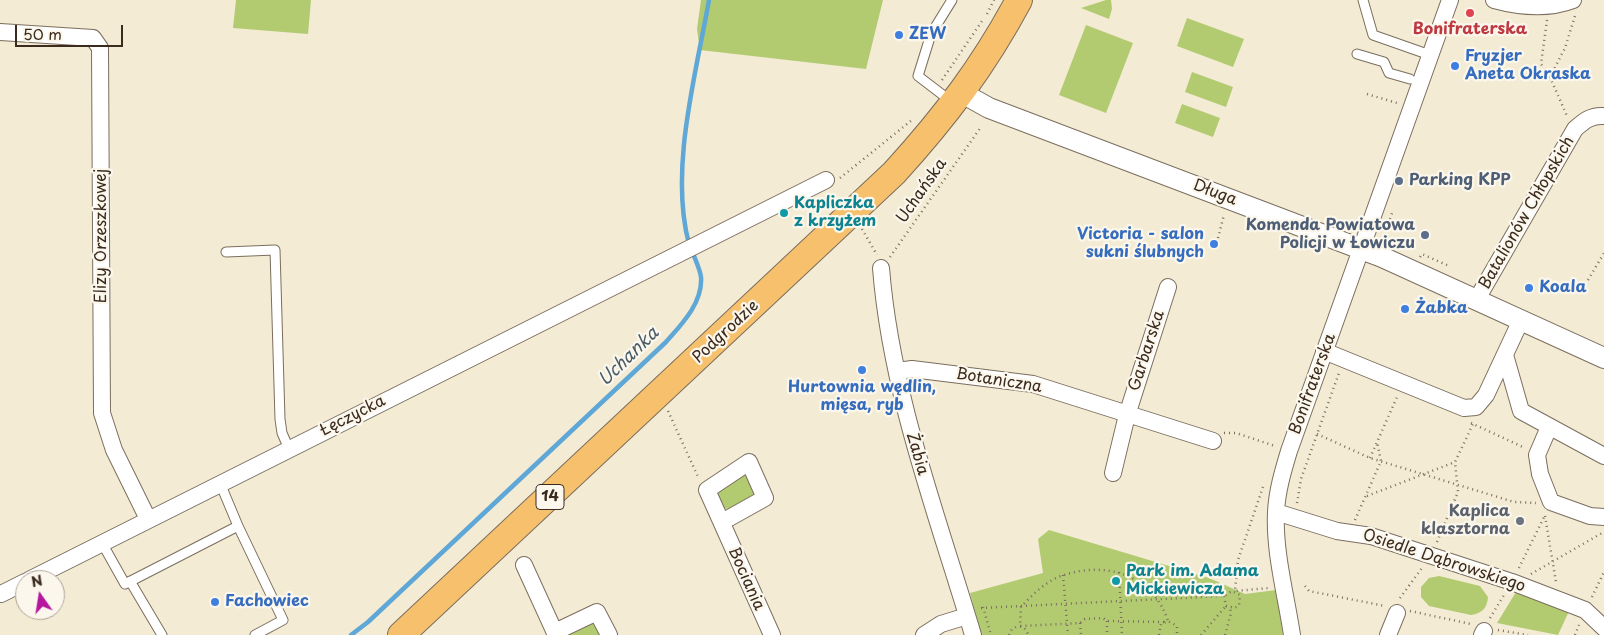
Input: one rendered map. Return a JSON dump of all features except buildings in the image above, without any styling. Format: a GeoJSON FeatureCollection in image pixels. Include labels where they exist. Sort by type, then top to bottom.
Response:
{"type":"FeatureCollection","features":[{"type":"Feature","properties":{"kind":"main road","name":"Podgrodzie"},"geometry":{"type":"LineString","coordinates":[[401,635],[894,174],[1019,0]]}},
{"type":"Feature","properties":{"kind":"street","name":"Bonifraterska"},"geometry":{"type":"LineString","coordinates":[[1292,635],[1278,545],[1276,512],[1280,483],[1289,451],[1324,351],[1450,0]]}},
{"type":"Feature","properties":{"kind":"street"},"geometry":{"type":"LineString","coordinates":[[1494,0],[1515,5],[1575,5]]}},
{"type":"Feature","properties":{"kind":"street","name":"Elizy Orzeszkowej"},"geometry":{"type":"LineString","coordinates":[[0,32],[93,38],[100,48],[102,414],[114,450],[148,519]]}},
{"type":"Feature","properties":{"kind":"street","name":"Długa"},"geometry":{"type":"LineString","coordinates":[[950,96],[989,108],[1361,248],[1604,358]]}},
{"type":"Feature","properties":{"kind":"street","name":"Batalionów Chłopskich"},"geometry":{"type":"LineString","coordinates":[[1477,299],[1575,129],[1586,120],[1597,115],[1604,116]]}},
{"type":"Feature","properties":{"kind":"street","name":"Łęczycka"},"geometry":{"type":"LineString","coordinates":[[49,570],[711,236],[830,182]]}},
{"type":"Feature","properties":{"kind":"street","name":"Żabia"},"geometry":{"type":"LineString","coordinates":[[881,268],[884,303],[910,431],[973,635]]}},
{"type":"Feature","properties":{"kind":"street","name":"Garbarska"},"geometry":{"type":"LineString","coordinates":[[1127,415],[1168,287]]}},
{"type":"Feature","properties":{"kind":"street"},"geometry":{"type":"LineString","coordinates":[[1324,351],[1464,408],[1476,407],[1486,395],[1521,320]]}},
{"type":"Feature","properties":{"kind":"street"},"geometry":{"type":"LineString","coordinates":[[1505,354],[1521,411],[1604,456]]}},
{"type":"Feature","properties":{"kind":"street","name":"Botaniczna"},"geometry":{"type":"LineString","coordinates":[[898,371],[912,369],[1033,384],[1213,441]]}},
{"type":"Feature","properties":{"kind":"street"},"geometry":{"type":"LineString","coordinates":[[1113,473],[1127,415]]}},
{"type":"Feature","properties":{"kind":"street"},"geometry":{"type":"LineString","coordinates":[[1549,427],[1537,455],[1548,508],[1604,517]]}},
{"type":"Feature","properties":{"kind":"street"},"geometry":{"type":"LineString","coordinates":[[707,490],[749,462],[765,498],[722,522]]}},
{"type":"Feature","properties":{"kind":"street","name":"Bociania"},"geometry":{"type":"LineString","coordinates":[[707,490],[772,635]]}},
{"type":"Feature","properties":{"kind":"street","name":"Osiedle Dąbrowskiego"},"geometry":{"type":"LineString","coordinates":[[1276,512],[1319,526],[1371,536],[1559,599],[1585,610],[1604,628]]}},
{"type":"Feature","properties":{"kind":"street"},"geometry":{"type":"LineString","coordinates":[[524,565],[556,633],[597,612],[609,635]]}},
{"type":"Feature","properties":{"kind":"street"},"geometry":{"type":"LineString","coordinates":[[0,595],[15,587]]}},
{"type":"Feature","properties":{"kind":"street"},"geometry":{"type":"LineString","coordinates":[[1388,635],[1399,608]]}},
{"type":"Feature","properties":{"kind":"street"},"geometry":{"type":"LineString","coordinates":[[924,635],[941,624],[966,614]]}},
{"type":"Feature","properties":{"kind":"lane"},"geometry":{"type":"LineString","coordinates":[[950,96],[918,76],[931,34],[952,0]]}},
{"type":"Feature","properties":{"kind":"lane"},"geometry":{"type":"LineString","coordinates":[[1363,0],[1373,35],[1430,55]]}},
{"type":"Feature","properties":{"kind":"lane"},"geometry":{"type":"LineString","coordinates":[[1357,54],[1384,62],[1389,73],[1410,79]]}},
{"type":"Feature","properties":{"kind":"lane"},"geometry":{"type":"LineString","coordinates":[[226,252],[275,250],[280,419],[282,433],[289,449]]}},
{"type":"Feature","properties":{"kind":"lane"},"geometry":{"type":"LineString","coordinates":[[220,483],[238,526],[283,620],[254,635]]}},
{"type":"Feature","properties":{"kind":"lane"},"geometry":{"type":"LineString","coordinates":[[102,543],[125,584],[238,526]]}},
{"type":"Feature","properties":{"kind":"lane"},"geometry":{"type":"LineString","coordinates":[[130,581],[162,635]]}},
{"type":"Feature","properties":{"kind":"path"},"geometry":{"type":"LineString","coordinates":[[950,96],[994,0]]}},
{"type":"Feature","properties":{"kind":"path"},"geometry":{"type":"LineString","coordinates":[[1550,77],[1565,48],[1575,5]]}},
{"type":"Feature","properties":{"kind":"path"},"geometry":{"type":"LineString","coordinates":[[1547,6],[1541,64],[1550,77],[1575,129]]}},
{"type":"Feature","properties":{"kind":"path"},"geometry":{"type":"LineString","coordinates":[[1367,94],[1401,104]]}},
{"type":"Feature","properties":{"kind":"path"},"geometry":{"type":"LineString","coordinates":[[830,182],[915,118]]}},
{"type":"Feature","properties":{"kind":"path","name":"Uchańska"},"geometry":{"type":"LineString","coordinates":[[881,268],[981,127]]}},
{"type":"Feature","properties":{"kind":"path"},"geometry":{"type":"LineString","coordinates":[[1218,238],[1225,211]]}},
{"type":"Feature","properties":{"kind":"path"},"geometry":{"type":"LineString","coordinates":[[1388,222],[1390,219],[1392,220]]}},
{"type":"Feature","properties":{"kind":"path"},"geometry":{"type":"LineString","coordinates":[[865,232],[874,246],[881,268]]}},
{"type":"Feature","properties":{"kind":"path"},"geometry":{"type":"LineString","coordinates":[[1588,280],[1604,253]]}},
{"type":"Feature","properties":{"kind":"path"},"geometry":{"type":"LineString","coordinates":[[1420,258],[1422,254],[1449,266],[1450,263]]}},
{"type":"Feature","properties":{"kind":"path"},"geometry":{"type":"LineString","coordinates":[[1296,511],[1302,479],[1344,359]]}},
{"type":"Feature","properties":{"kind":"path"},"geometry":{"type":"LineString","coordinates":[[1370,458],[1399,393]]}},
{"type":"Feature","properties":{"kind":"path"},"geometry":{"type":"LineString","coordinates":[[665,405],[678,428],[701,484],[707,490]]}},
{"type":"Feature","properties":{"kind":"path"},"geometry":{"type":"LineString","coordinates":[[1399,608],[1431,556],[1458,492],[1455,462],[1473,424]]}},
{"type":"Feature","properties":{"kind":"path"},"geometry":{"type":"LineString","coordinates":[[1213,441],[1216,436],[1224,432],[1236,433],[1275,445],[1272,454]]}},
{"type":"Feature","properties":{"kind":"path"},"geometry":{"type":"LineString","coordinates":[[1317,434],[1381,462],[1514,502],[1538,503],[1548,508]]}},
{"type":"Feature","properties":{"kind":"path"},"geometry":{"type":"LineString","coordinates":[[1350,533],[1381,462],[1377,442]]}},
{"type":"Feature","properties":{"kind":"path"},"geometry":{"type":"LineString","coordinates":[[1365,496],[1421,473],[1455,462]]}},
{"type":"Feature","properties":{"kind":"path"},"geometry":{"type":"LineString","coordinates":[[1264,483],[1238,560],[1236,591],[1273,588]]}},
{"type":"Feature","properties":{"kind":"path"},"geometry":{"type":"LineString","coordinates":[[1548,508],[1559,599]]}},
{"type":"Feature","properties":{"kind":"path"},"geometry":{"type":"LineString","coordinates":[[1484,628],[1513,583],[1548,508]]}},
{"type":"Feature","properties":{"kind":"path"},"geometry":{"type":"LineString","coordinates":[[1513,583],[1604,531]]}},
{"type":"Feature","properties":{"kind":"path"},"geometry":{"type":"LineString","coordinates":[[1020,626],[1021,607],[1039,589],[1063,575],[1089,570],[1119,572],[1142,582],[1158,599],[1166,621]]}},
{"type":"Feature","properties":{"kind":"path"},"geometry":{"type":"LineString","coordinates":[[1119,572],[1122,635]]}},
{"type":"Feature","properties":{"kind":"path"},"geometry":{"type":"LineString","coordinates":[[1585,610],[1604,572]]}},
{"type":"Feature","properties":{"kind":"path"},"geometry":{"type":"LineString","coordinates":[[1063,575],[1068,635]]}},
{"type":"Feature","properties":{"kind":"path"},"geometry":{"type":"LineString","coordinates":[[1305,586],[1309,591],[1399,608],[1484,628],[1528,635]]}},
{"type":"Feature","properties":{"kind":"path"},"geometry":{"type":"LineString","coordinates":[[966,614],[983,607],[1021,607],[1120,600],[1224,596],[1232,591],[1240,595],[1239,605],[1230,608]]}},
{"type":"Feature","properties":{"kind":"path"},"geometry":{"type":"LineString","coordinates":[[1224,596],[1223,601],[1230,608],[1231,613],[1226,635]]}},
{"type":"Feature","properties":{"kind":"path"},"geometry":{"type":"LineString","coordinates":[[1201,635],[1226,606]]}},
{"type":"Feature","properties":{"kind":"path"},"geometry":{"type":"LineString","coordinates":[[983,607],[991,635]]}},
{"type":"Feature","properties":{"kind":"path"},"geometry":{"type":"LineString","coordinates":[[1009,635],[1012,629],[1020,626],[1080,623],[1085,619],[1103,618],[1107,621],[1166,621],[1177,626],[1177,635]]}},
{"type":"Feature","properties":{"kind":"path"},"geometry":{"type":"LineString","coordinates":[[1107,621],[1107,635]]}},
{"type":"Feature","properties":{"kind":"path"},"geometry":{"type":"LineString","coordinates":[[1159,635],[1159,628],[1166,621]]}},
{"type":"Feature","properties":{"kind":"path"},"geometry":{"type":"LineString","coordinates":[[1080,623],[1081,635]]}},
{"type":"Feature","properties":{"kind":"path"},"geometry":{"type":"LineString","coordinates":[[1020,626],[1024,628],[1028,635]]}},
{"type":"Feature","properties":{"kind":"green space"},"geometry":{"type":"Polygon","coordinates":[[[236,0],[311,0],[308,34],[233,28],[236,0]]]}},
{"type":"Feature","properties":{"kind":"green space"},"geometry":{"type":"Polygon","coordinates":[[[701,0],[883,0],[866,69],[700,50],[697,29],[701,0]]]}},
{"type":"Feature","properties":{"kind":"green space"},"geometry":{"type":"Polygon","coordinates":[[[1111,0],[1112,9],[1109,19],[1081,8],[1111,0]]]}},
{"type":"Feature","properties":{"kind":"green space"},"geometry":{"type":"Polygon","coordinates":[[[1187,18],[1244,39],[1233,67],[1177,46],[1187,18]]]}},
{"type":"Feature","properties":{"kind":"green space"},"geometry":{"type":"Polygon","coordinates":[[[1086,25],[1133,43],[1106,113],[1059,95],[1086,25]]]}},
{"type":"Feature","properties":{"kind":"green space"},"geometry":{"type":"Polygon","coordinates":[[[1192,72],[1233,87],[1226,107],[1185,92],[1192,72]]]}},
{"type":"Feature","properties":{"kind":"green space"},"geometry":{"type":"Polygon","coordinates":[[[1182,104],[1220,118],[1213,137],[1175,123],[1182,104]]]}},
{"type":"Feature","properties":{"kind":"green space"},"geometry":{"type":"Polygon","coordinates":[[[742,475],[747,475],[755,494],[750,501],[741,506],[732,509],[723,508],[717,493],[742,475]]]}},
{"type":"Feature","properties":{"kind":"green space","name":"Park im. Adama Mickiewicza"},"geometry":{"type":"Polygon","coordinates":[[[1049,530],[1209,578],[1245,594],[1276,590],[1283,635],[981,635],[970,593],[1043,573],[1038,539],[1049,530]]]}},
{"type":"Feature","properties":{"kind":"green space"},"geometry":{"type":"Polygon","coordinates":[[[1439,576],[1480,586],[1488,597],[1485,607],[1481,612],[1471,615],[1429,606],[1421,597],[1421,587],[1429,578],[1439,576]]]}},
{"type":"Feature","properties":{"kind":"green space"},"geometry":{"type":"Polygon","coordinates":[[[1516,592],[1570,609],[1558,635],[1497,623],[1516,592]]]}},
{"type":"Feature","properties":{"kind":"green space"},"geometry":{"type":"Polygon","coordinates":[[[592,620],[606,635],[562,635],[592,620]]]}},
{"type":"Feature","properties":{"kind":"waterway","name":"Uchanka"},"geometry":{"type":"LineString","coordinates":[[689,244],[684,215],[682,185],[683,154],[692,90],[709,0]]}},
{"type":"Feature","properties":{"kind":"waterway","name":"Uchanka"},"geometry":{"type":"LineString","coordinates":[[351,635],[368,622],[666,342],[690,313],[701,287],[699,267],[692,251]]}},
{"type":"Feature","properties":{"kind":"place","name":"Bonifraterska"},"geometry":{"type":"Point","coordinates":[1470,13]}},
{"type":"Feature","properties":{"kind":"place","name":"ZEW"},"geometry":{"type":"Point","coordinates":[899,35]}},
{"type":"Feature","properties":{"kind":"place","name":"Fryzjer Aneta Okraska"},"geometry":{"type":"Point","coordinates":[1455,66]}},
{"type":"Feature","properties":{"kind":"place","name":"Parking KPP"},"geometry":{"type":"Point","coordinates":[1399,181]}},
{"type":"Feature","properties":{"kind":"place","name":"Kapliczka z krzyżem"},"geometry":{"type":"Point","coordinates":[784,213]}},
{"type":"Feature","properties":{"kind":"place","name":"Komenda Powiatowa Policji w Łowiczu"},"geometry":{"type":"Point","coordinates":[1425,235]}},
{"type":"Feature","properties":{"kind":"place","name":"Victoria - salon sukni ślubnych"},"geometry":{"type":"Point","coordinates":[1214,244]}},
{"type":"Feature","properties":{"kind":"place","name":"Koala"},"geometry":{"type":"Point","coordinates":[1529,288]}},
{"type":"Feature","properties":{"kind":"place","name":"Żabka"},"geometry":{"type":"Point","coordinates":[1405,309]}},
{"type":"Feature","properties":{"kind":"place","name":"Hurtownia wędlin, mięsa, ryb"},"geometry":{"type":"Point","coordinates":[862,370]}},
{"type":"Feature","properties":{"kind":"place","name":"Kaplica klasztorna"},"geometry":{"type":"Point","coordinates":[1520,521]}},
{"type":"Feature","properties":{"kind":"place","name":"Park im. Adama Mickiewicza"},"geometry":{"type":"Point","coordinates":[1116,581]}},
{"type":"Feature","properties":{"kind":"place","name":"Fachowiec"},"geometry":{"type":"Point","coordinates":[215,602]}}]}
